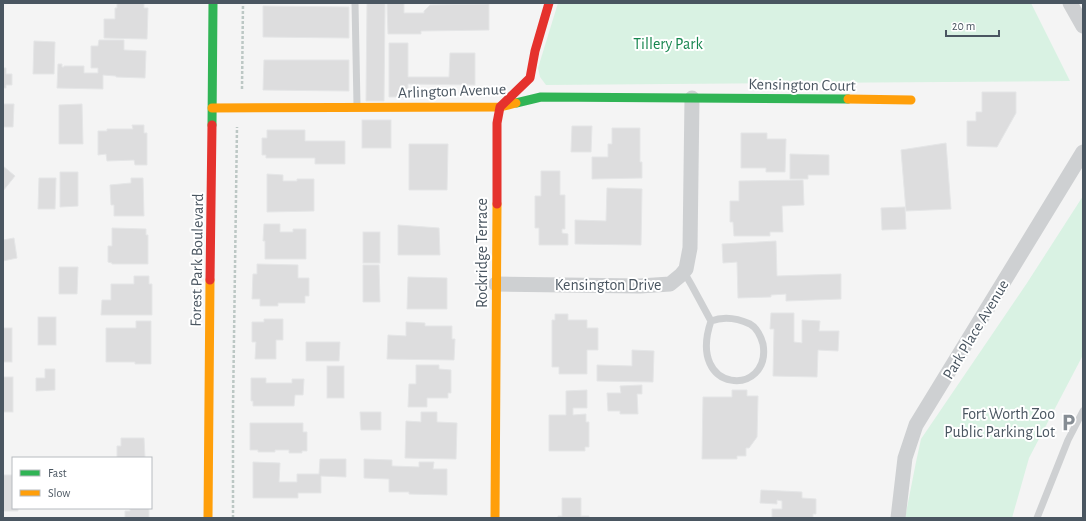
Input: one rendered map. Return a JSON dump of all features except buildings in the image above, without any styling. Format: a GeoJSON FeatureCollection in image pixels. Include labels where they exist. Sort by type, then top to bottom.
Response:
{"type":"FeatureCollection","features":[{"type":"Feature","properties":{"kind":"street","name":"Forest Park Boulevard"},"geometry":{"type":"LineString","coordinates":[[208,518],[214,3]]}},
{"type":"Feature","properties":{"kind":"street"},"geometry":{"type":"LineString","coordinates":[[500,107],[530,78],[535,51],[549,3]]}},
{"type":"Feature","properties":{"kind":"street"},"geometry":{"type":"LineString","coordinates":[[1070,3],[1083,26]]}},
{"type":"Feature","properties":{"kind":"street","name":"Arlington Avenue"},"geometry":{"type":"LineString","coordinates":[[212,108],[500,107],[541,97],[692,98]]}},
{"type":"Feature","properties":{"kind":"street","name":"Kensington Court"},"geometry":{"type":"LineString","coordinates":[[692,98],[911,100]]}},
{"type":"Feature","properties":{"kind":"street","name":"Kensington Drive"},"geometry":{"type":"LineString","coordinates":[[496,284],[640,286],[670,284],[684,272],[686,269],[690,248],[692,98]]}},
{"type":"Feature","properties":{"kind":"street","name":"Rockridge Terrace"},"geometry":{"type":"LineString","coordinates":[[495,518],[497,123],[500,107]]}},
{"type":"Feature","properties":{"kind":"street","name":"Park Place Avenue"},"geometry":{"type":"LineString","coordinates":[[898,518],[905,458],[916,425],[1083,152]]}},
{"type":"Feature","properties":{"kind":"lane"},"geometry":{"type":"LineString","coordinates":[[355,3],[357,108]]}},
{"type":"Feature","properties":{"kind":"lane"},"geometry":{"type":"LineString","coordinates":[[684,272],[711,321],[706,344],[707,354],[713,370],[724,379],[731,381],[743,380],[757,372],[763,357],[762,339],[752,325],[726,317],[711,321]]}},
{"type":"Feature","properties":{"kind":"lane"},"geometry":{"type":"LineString","coordinates":[[1036,518],[1068,440],[1083,411]]}},
{"type":"Feature","properties":{"kind":"path"},"geometry":{"type":"LineString","coordinates":[[234,518],[233,408],[237,140],[236,118],[241,108],[243,3]]}},
{"type":"Feature","properties":{"kind":"green space","name":"Tillery Park"},"geometry":{"type":"Polygon","coordinates":[[[558,3],[1031,3],[1070,81],[546,85],[540,77],[538,68],[558,3]]]}},
{"type":"Feature","properties":{"kind":"green space"},"geometry":{"type":"Polygon","coordinates":[[[1083,196],[1083,355],[1029,458],[1012,518],[905,518],[921,439],[1027,283],[1083,196]]]}},
{"type":"Feature","properties":{"kind":"traffic: fast"},"geometry":{"type":"LineString","coordinates":[[212,125],[213,3]]}},
{"type":"Feature","properties":{"kind":"traffic: fast"},"geometry":{"type":"LineString","coordinates":[[516,103],[541,97],[848,99]]}},
{"type":"Feature","properties":{"kind":"traffic: slow"},"geometry":{"type":"LineString","coordinates":[[848,99],[911,100]]}},
{"type":"Feature","properties":{"kind":"traffic: slow"},"geometry":{"type":"LineString","coordinates":[[212,108],[500,107],[516,103]]}},
{"type":"Feature","properties":{"kind":"traffic: slow"},"geometry":{"type":"LineString","coordinates":[[495,518],[497,204]]}},
{"type":"Feature","properties":{"kind":"traffic: slow"},"geometry":{"type":"LineString","coordinates":[[208,518],[210,280]]}},
{"type":"Feature","properties":{"kind":"traffic: jam"},"geometry":{"type":"LineString","coordinates":[[497,204],[497,123],[500,107],[530,78],[535,51],[549,3]]}},
{"type":"Feature","properties":{"kind":"traffic: jam"},"geometry":{"type":"LineString","coordinates":[[210,280],[212,125]]}},
{"type":"Feature","properties":{"kind":"place","name":"Fort Worth Zoo Public Parking Lot"},"geometry":{"type":"Point","coordinates":[1068,422]}}]}
